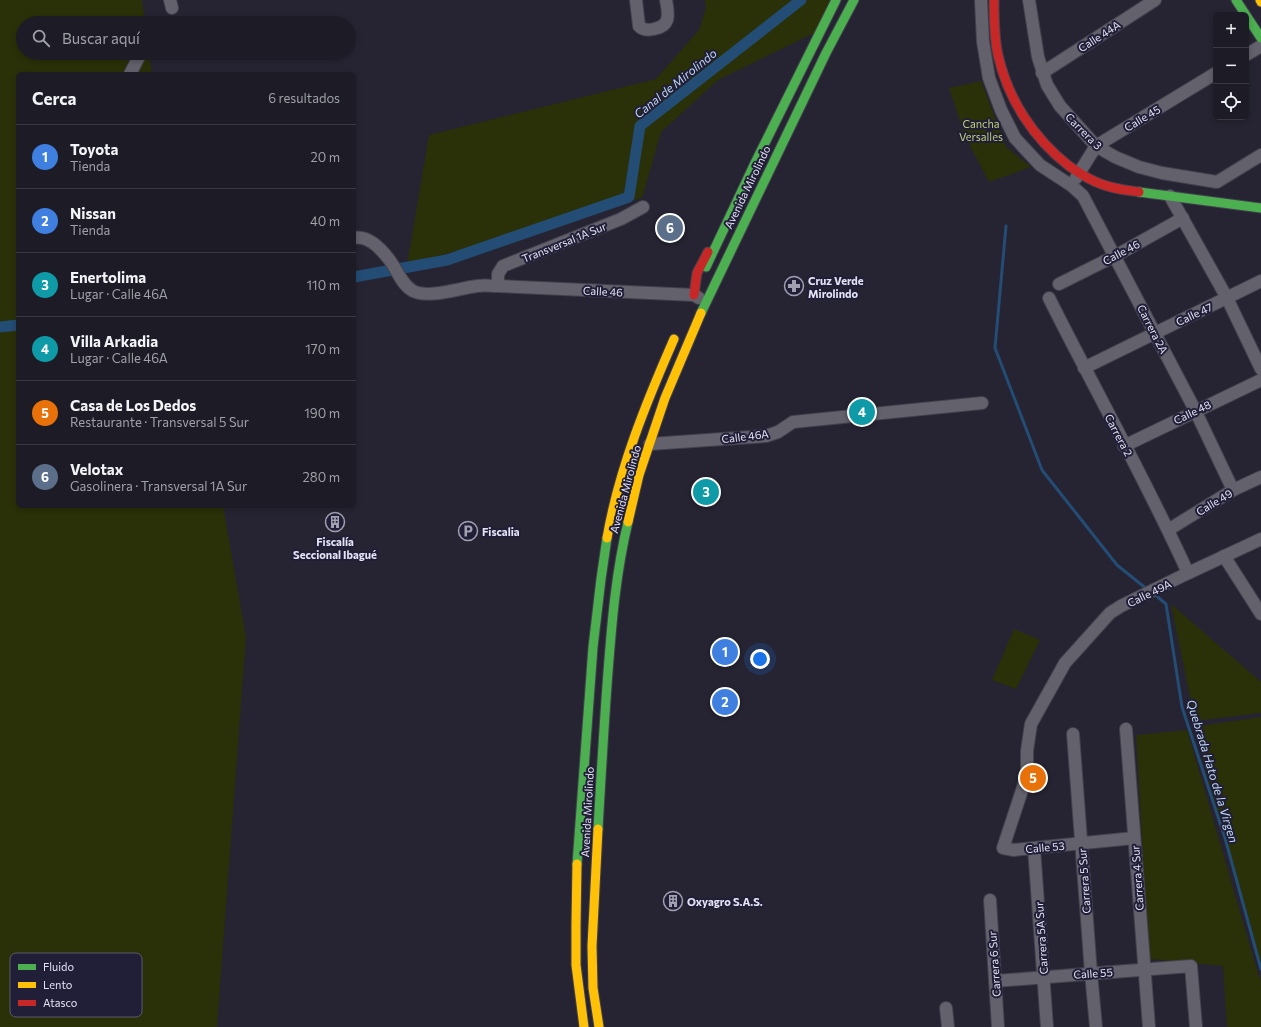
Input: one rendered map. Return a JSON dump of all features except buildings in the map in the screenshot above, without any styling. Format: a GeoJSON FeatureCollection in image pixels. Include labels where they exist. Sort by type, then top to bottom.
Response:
{"type":"FeatureCollection","features":[{"type":"Feature","properties":{"kind":"main road","name":"Avenida Mirolindo"},"geometry":{"type":"LineString","coordinates":[[692,298],[755,164],[836,0]]}},
{"type":"Feature","properties":{"kind":"main road","name":"Avenida Mirolindo"},"geometry":{"type":"LineString","coordinates":[[599,1027],[593,988],[592,946],[610,634],[620,555],[640,475],[667,392],[682,353],[826,53],[854,0]]}},
{"type":"Feature","properties":{"kind":"main road"},"geometry":{"type":"LineString","coordinates":[[994,0],[998,55],[1010,92],[1028,124],[1039,138],[1057,155],[1079,172],[1094,181],[1110,187],[1261,208]]}},
{"type":"Feature","properties":{"kind":"main road"},"geometry":{"type":"LineString","coordinates":[[1236,0],[1261,38]]}},
{"type":"Feature","properties":{"kind":"main road","name":"Avenida Mirolindo"},"geometry":{"type":"LineString","coordinates":[[584,1027],[577,978],[576,892],[580,801],[597,611],[604,556],[614,507],[627,461],[653,387],[677,334]]}},
{"type":"Feature","properties":{"kind":"street"},"geometry":{"type":"LineString","coordinates":[[636,0],[639,26],[644,30],[648,30],[660,27],[666,22],[668,18],[666,0]]}},
{"type":"Feature","properties":{"kind":"street","name":"Carrera 2A"},"geometry":{"type":"LineString","coordinates":[[981,0],[983,42],[989,78],[1000,110],[1015,138],[1040,165],[1072,186],[1083,196],[1196,410],[1233,490]]}},
{"type":"Feature","properties":{"kind":"street","name":"Carrera 3"},"geometry":{"type":"LineString","coordinates":[[1029,0],[1042,73],[1047,85],[1060,106],[1096,146],[1115,157],[1139,167],[1162,173],[1217,182],[1261,155]]}},
{"type":"Feature","properties":{"kind":"street","name":"Calle 44A"},"geometry":{"type":"LineString","coordinates":[[1042,73],[1155,0]]}},
{"type":"Feature","properties":{"kind":"street"},"geometry":{"type":"LineString","coordinates":[[1249,53],[1261,46]]}},
{"type":"Feature","properties":{"kind":"street"},"geometry":{"type":"LineString","coordinates":[[131,72],[137,60]]}},
{"type":"Feature","properties":{"kind":"street","name":"Calle 45"},"geometry":{"type":"LineString","coordinates":[[1079,172],[1096,146],[1213,75]]}},
{"type":"Feature","properties":{"kind":"street"},"geometry":{"type":"LineString","coordinates":[[1072,186],[1079,172]]}},
{"type":"Feature","properties":{"kind":"street"},"geometry":{"type":"LineString","coordinates":[[1170,196],[1227,298],[1261,369]]}},
{"type":"Feature","properties":{"kind":"street","name":"Transversal 1A Sur"},"geometry":{"type":"LineString","coordinates":[[498,286],[498,274],[503,266],[621,219],[642,207]]}},
{"type":"Feature","properties":{"kind":"street","name":"Calle 46"},"geometry":{"type":"LineString","coordinates":[[1059,284],[1115,256],[1183,218]]}},
{"type":"Feature","properties":{"kind":"street","name":"Calle 46"},"geometry":{"type":"LineString","coordinates":[[356,238],[373,243],[390,262],[400,278],[413,291],[428,294],[477,286],[498,286],[692,298],[706,301]]}},
{"type":"Feature","properties":{"kind":"street","name":"Calle 47"},"geometry":{"type":"LineString","coordinates":[[1084,368],[1261,281]]}},
{"type":"Feature","properties":{"kind":"street","name":"Carrera 2"},"geometry":{"type":"LineString","coordinates":[[1049,298],[1168,530],[1188,573]]}},
{"type":"Feature","properties":{"kind":"street","name":"Calle 48"},"geometry":{"type":"LineString","coordinates":[[1124,446],[1261,380]]}},
{"type":"Feature","properties":{"kind":"street","name":"Calle 46A"},"geometry":{"type":"LineString","coordinates":[[650,444],[766,436],[778,432],[793,422],[982,403]]}},
{"type":"Feature","properties":{"kind":"street","name":"Calle 49"},"geometry":{"type":"LineString","coordinates":[[1168,530],[1233,490],[1261,477]]}},
{"type":"Feature","properties":{"kind":"street","name":"Calle 49A"},"geometry":{"type":"LineString","coordinates":[[1002,848],[1027,776],[1027,751],[1031,724],[1065,663],[1110,613],[1121,606],[1261,539]]}},
{"type":"Feature","properties":{"kind":"street"},"geometry":{"type":"LineString","coordinates":[[1224,556],[1261,614]]}},
{"type":"Feature","properties":{"kind":"street","name":"Carrera 4 Sur"},"geometry":{"type":"LineString","coordinates":[[1126,729],[1149,1027]]}},
{"type":"Feature","properties":{"kind":"street","name":"Carrera 5 Sur"},"geometry":{"type":"LineString","coordinates":[[1073,734],[1096,1027]]}},
{"type":"Feature","properties":{"kind":"street","name":"Calle 53"},"geometry":{"type":"LineString","coordinates":[[1002,848],[1014,850],[1134,838]]}},
{"type":"Feature","properties":{"kind":"street","name":"Carrera 5A Sur"},"geometry":{"type":"LineString","coordinates":[[1034,848],[1047,1027]]}},
{"type":"Feature","properties":{"kind":"street","name":"Carrera 6 Sur"},"geometry":{"type":"LineString","coordinates":[[990,900],[998,1027]]}},
{"type":"Feature","properties":{"kind":"street","name":"Calle 55"},"geometry":{"type":"LineString","coordinates":[[995,980],[1191,966],[1196,1027]]}},
{"type":"Feature","properties":{"kind":"street"},"geometry":{"type":"LineString","coordinates":[[946,1008],[948,1027]]}},
{"type":"Feature","properties":{"kind":"green space"},"geometry":{"type":"Polygon","coordinates":[[[0,0],[142,0],[144,16],[16,16],[16,60],[150,60],[152,72],[16,72],[16,508],[223,508],[246,637],[217,1027],[0,1027],[0,0]]]}},
{"type":"Feature","properties":{"kind":"green space"},"geometry":{"type":"Polygon","coordinates":[[[705,0],[830,0],[814,33],[718,80],[661,132],[642,198],[407,265],[429,135],[656,79],[699,30],[706,8],[705,0]]]}},
{"type":"Feature","properties":{"kind":"green space","name":"Cancha Versalles"},"geometry":{"type":"Polygon","coordinates":[[[981,81],[1006,147],[1031,167],[989,182],[965,136],[949,88],[981,81]]]}},
{"type":"Feature","properties":{"kind":"green space"},"geometry":{"type":"Polygon","coordinates":[[[1171,604],[1261,682],[1261,713],[1195,721],[1171,604]]]}},
{"type":"Feature","properties":{"kind":"green space"},"geometry":{"type":"Polygon","coordinates":[[[1014,629],[1040,640],[1016,689],[992,680],[1014,629]]]}},
{"type":"Feature","properties":{"kind":"green space"},"geometry":{"type":"Polygon","coordinates":[[[1261,717],[1261,965],[1193,727],[1261,717]]]}},
{"type":"Feature","properties":{"kind":"green space"},"geometry":{"type":"Polygon","coordinates":[[[1187,730],[1261,980],[1261,1027],[1227,1027],[1223,966],[1149,959],[1136,735],[1187,730]]]}},
{"type":"Feature","properties":{"kind":"waterway","name":"Canal de Mirolindo"},"geometry":{"type":"LineString","coordinates":[[356,277],[447,260],[629,197],[640,126],[801,0]]}},
{"type":"Feature","properties":{"kind":"waterway","name":"Quebrada Hato de la Virgen"},"geometry":{"type":"LineString","coordinates":[[1006,226],[995,348],[1042,470],[1117,565],[1148,590]]}},
{"type":"Feature","properties":{"kind":"waterway"},"geometry":{"type":"LineString","coordinates":[[0,327],[16,325]]}},
{"type":"Feature","properties":{"kind":"waterway","name":"Quebrada Hato de la Virgen"},"geometry":{"type":"LineString","coordinates":[[1153,593],[1166,604],[1182,707],[1225,838],[1261,969]]}},
{"type":"Feature","properties":{"kind":"traffic: fast"},"geometry":{"type":"LineString","coordinates":[[706,267],[755,163],[836,0]]}},
{"type":"Feature","properties":{"kind":"traffic: fast"},"geometry":{"type":"LineString","coordinates":[[701,313],[826,53],[854,0]]}},
{"type":"Feature","properties":{"kind":"traffic: fast"},"geometry":{"type":"LineString","coordinates":[[1236,0],[1261,38]]}},
{"type":"Feature","properties":{"kind":"traffic: fast"},"geometry":{"type":"LineString","coordinates":[[1139,192],[1261,208]]}},
{"type":"Feature","properties":{"kind":"traffic: fast"},"geometry":{"type":"LineString","coordinates":[[598,829],[605,711],[613,615],[620,559],[628,522]]}},
{"type":"Feature","properties":{"kind":"traffic: fast"},"geometry":{"type":"LineString","coordinates":[[577,864],[593,647],[607,538]]}},
{"type":"Feature","properties":{"kind":"traffic: slow"},"geometry":{"type":"LineString","coordinates":[[628,522],[639,475],[665,398],[701,313]]}},
{"type":"Feature","properties":{"kind":"traffic: slow"},"geometry":{"type":"LineString","coordinates":[[607,538],[612,512],[634,437],[653,387],[674,339]]}},
{"type":"Feature","properties":{"kind":"traffic: slow"},"geometry":{"type":"LineString","coordinates":[[598,829],[592,946],[593,988],[599,1027]]}},
{"type":"Feature","properties":{"kind":"traffic: slow"},"geometry":{"type":"LineString","coordinates":[[577,864],[576,965],[584,1027]]}},
{"type":"Feature","properties":{"kind":"traffic: jam"},"geometry":{"type":"LineString","coordinates":[[994,0],[996,41],[1002,71],[1015,102],[1033,130],[1056,155],[1084,176],[1110,187],[1139,192]]}},
{"type":"Feature","properties":{"kind":"traffic: jam"},"geometry":{"type":"LineString","coordinates":[[694,295],[697,273],[708,252]]}},
{"type":"Feature","properties":{"kind":"place","name":"Velotax"},"geometry":{"type":"Point","coordinates":[670,228]}},
{"type":"Feature","properties":{"kind":"place","name":"Cruz Verde Mirolindo"},"geometry":{"type":"Point","coordinates":[794,286]}},
{"type":"Feature","properties":{"kind":"place","name":"Villa Arkadia"},"geometry":{"type":"Point","coordinates":[862,412]}},
{"type":"Feature","properties":{"kind":"place","name":"Enertolima"},"geometry":{"type":"Point","coordinates":[706,492]}},
{"type":"Feature","properties":{"kind":"place","name":"Fiscalía Seccional Ibagué"},"geometry":{"type":"Point","coordinates":[335,522]}},
{"type":"Feature","properties":{"kind":"place","name":"Fiscalia"},"geometry":{"type":"Point","coordinates":[468,531]}},
{"type":"Feature","properties":{"kind":"place","name":"Toyota"},"geometry":{"type":"Point","coordinates":[725,652]}},
{"type":"Feature","properties":{"kind":"place","name":"Nissan"},"geometry":{"type":"Point","coordinates":[725,702]}},
{"type":"Feature","properties":{"kind":"place","name":"Casa de Los Dedos"},"geometry":{"type":"Point","coordinates":[1033,778]}},
{"type":"Feature","properties":{"kind":"place","name":"Oxyagro S.A.S."},"geometry":{"type":"Point","coordinates":[673,901]}}]}
